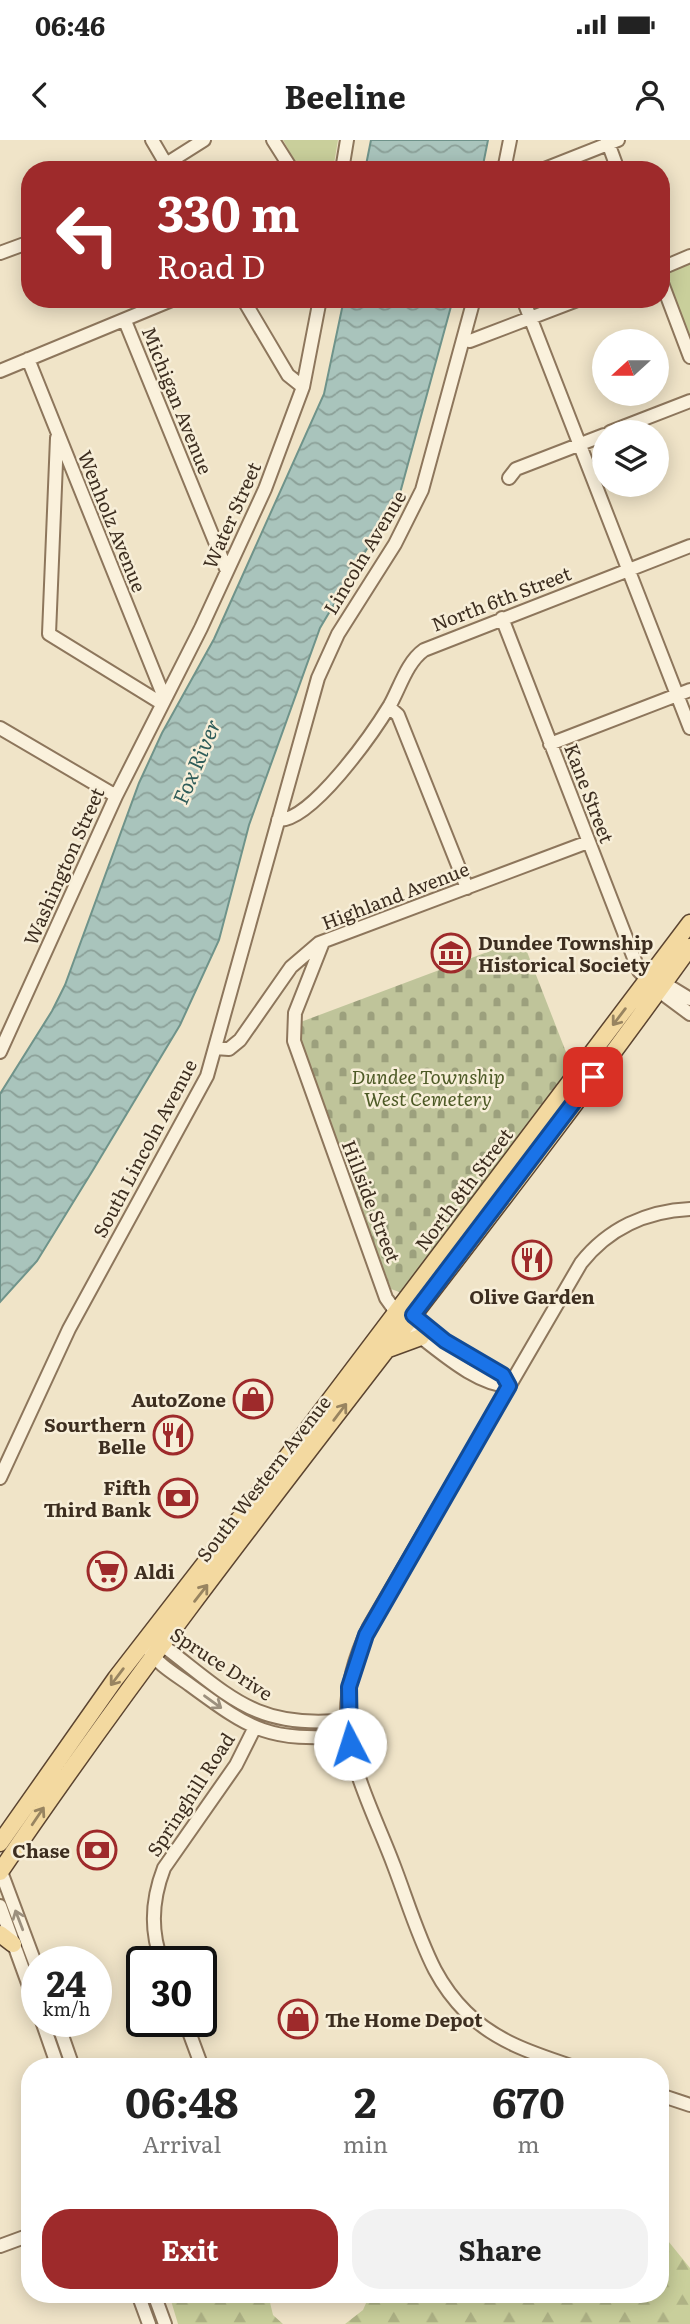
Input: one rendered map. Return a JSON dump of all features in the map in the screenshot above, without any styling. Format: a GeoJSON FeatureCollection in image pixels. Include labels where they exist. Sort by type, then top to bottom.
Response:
{"type":"FeatureCollection","features":[{"type":"Feature","properties":{"kind":"main road","name":"North 8th Street"},"geometry":{"type":"LineString","coordinates":[[658,983],[690,923]]}},
{"type":"Feature","properties":{"kind":"main road","name":"North 8th Street"},"geometry":{"type":"LineString","coordinates":[[405,1318],[560,1108],[658,983],[690,947]]}},
{"type":"Feature","properties":{"kind":"main road","name":"South Western Avenue"},"geometry":{"type":"LineString","coordinates":[[0,1843],[23,1809],[386,1351],[405,1318]]}},
{"type":"Feature","properties":{"kind":"main road","name":"South Western Avenue"},"geometry":{"type":"LineString","coordinates":[[0,1871],[153,1647],[405,1318]]}},
{"type":"Feature","properties":{"kind":"main road"},"geometry":{"type":"LineString","coordinates":[[386,1351],[400,1343],[421,1337]]}},
{"type":"Feature","properties":{"kind":"main road"},"geometry":{"type":"LineString","coordinates":[[0,1815],[23,1809]]}},
{"type":"Feature","properties":{"kind":"street"},"geometry":{"type":"LineString","coordinates":[[152,140],[164,161]]}},
{"type":"Feature","properties":{"kind":"street"},"geometry":{"type":"LineString","coordinates":[[175,161],[204,140]]}},
{"type":"Feature","properties":{"kind":"street"},"geometry":{"type":"LineString","coordinates":[[274,140],[287,161]]}},
{"type":"Feature","properties":{"kind":"street"},"geometry":{"type":"LineString","coordinates":[[344,161],[347,140]]}},
{"type":"Feature","properties":{"kind":"street"},"geometry":{"type":"LineString","coordinates":[[506,161],[510,140]]}},
{"type":"Feature","properties":{"kind":"street"},"geometry":{"type":"LineString","coordinates":[[563,161],[611,141],[616,161]]}},
{"type":"Feature","properties":{"kind":"street"},"geometry":{"type":"LineString","coordinates":[[0,253],[21,245]]}},
{"type":"Feature","properties":{"kind":"street"},"geometry":{"type":"LineString","coordinates":[[670,265],[690,257]]}},
{"type":"Feature","properties":{"kind":"street"},"geometry":{"type":"LineString","coordinates":[[670,304],[690,357]]}},
{"type":"Feature","properties":{"kind":"street"},"geometry":{"type":"LineString","coordinates":[[0,371],[154,308]]}},
{"type":"Feature","properties":{"kind":"street"},"geometry":{"type":"LineString","coordinates":[[248,308],[288,375],[303,387]]}},
{"type":"Feature","properties":{"kind":"street","name":"Water Street"},"geometry":{"type":"LineString","coordinates":[[146,735],[265,489],[303,387],[318,308]]}},
{"type":"Feature","properties":{"kind":"street","name":"Lincoln Avenue"},"geometry":{"type":"LineString","coordinates":[[278,820],[308,709],[328,651],[399,537],[422,490],[472,308]]}},
{"type":"Feature","properties":{"kind":"street"},"geometry":{"type":"LineString","coordinates":[[527,308],[690,728]]}},
{"type":"Feature","properties":{"kind":"street"},"geometry":{"type":"LineString","coordinates":[[464,340],[470,341],[557,308]]}},
{"type":"Feature","properties":{"kind":"street","name":"Michigan Avenue"},"geometry":{"type":"LineString","coordinates":[[125,321],[227,571]]}},
{"type":"Feature","properties":{"kind":"street","name":"Wenholz Avenue"},"geometry":{"type":"LineString","coordinates":[[28,359],[163,700]]}},
{"type":"Feature","properties":{"kind":"street"},"geometry":{"type":"LineString","coordinates":[[641,420],[690,401]]}},
{"type":"Feature","properties":{"kind":"street"},"geometry":{"type":"LineString","coordinates":[[57,435],[48,633],[54,640],[163,700]]}},
{"type":"Feature","properties":{"kind":"street"},"geometry":{"type":"LineString","coordinates":[[509,478],[516,469],[592,439]]}},
{"type":"Feature","properties":{"kind":"street","name":"North 6th Street"},"geometry":{"type":"LineString","coordinates":[[278,820],[293,817],[331,786],[388,707],[420,652],[690,546]]}},
{"type":"Feature","properties":{"kind":"street","name":"Kane Street"},"geometry":{"type":"LineString","coordinates":[[502,618],[636,964],[641,973],[658,983]]}},
{"type":"Feature","properties":{"kind":"street"},"geometry":{"type":"LineString","coordinates":[[550,744],[690,690]]}},
{"type":"Feature","properties":{"kind":"street"},"geometry":{"type":"LineString","coordinates":[[388,707],[397,714],[467,888]]}},
{"type":"Feature","properties":{"kind":"street"},"geometry":{"type":"LineString","coordinates":[[0,728],[116,796]]}},
{"type":"Feature","properties":{"kind":"street","name":"Washington Street"},"geometry":{"type":"LineString","coordinates":[[0,1052],[146,735]]}},
{"type":"Feature","properties":{"kind":"street","name":"South Lincoln Avenue"},"geometry":{"type":"LineString","coordinates":[[0,1478],[69,1329],[196,1099],[215,1048],[278,820]]}},
{"type":"Feature","properties":{"kind":"street","name":"Highland Avenue"},"geometry":{"type":"LineString","coordinates":[[215,1048],[229,1049],[239,1042],[296,962],[323,942],[588,842]]}},
{"type":"Feature","properties":{"kind":"street","name":"Hillside Street"},"geometry":{"type":"LineString","coordinates":[[323,942],[295,1013],[294,1041],[386,1298],[405,1318]]}},
{"type":"Feature","properties":{"kind":"street"},"geometry":{"type":"LineString","coordinates":[[658,983],[690,999]]}},
{"type":"Feature","properties":{"kind":"street"},"geometry":{"type":"LineString","coordinates":[[658,983],[690,1014]]}},
{"type":"Feature","properties":{"kind":"street"},"geometry":{"type":"LineString","coordinates":[[547,2058],[520,2049],[492,2033],[468,2014],[444,1985],[422,1940],[358,1770],[347,1720],[351,1676],[366,1635],[574,1275],[595,1247],[613,1233],[643,1218],[690,1209]]}},
{"type":"Feature","properties":{"kind":"street"},"geometry":{"type":"LineString","coordinates":[[405,1318],[421,1337],[495,1385],[509,1386]]}},
{"type":"Feature","properties":{"kind":"street"},"geometry":{"type":"LineString","coordinates":[[405,1318],[503,1375],[509,1386]]}},
{"type":"Feature","properties":{"kind":"street","name":"Spruce Drive"},"geometry":{"type":"LineString","coordinates":[[153,1647],[262,1714],[295,1723],[347,1720]]}},
{"type":"Feature","properties":{"kind":"street","name":"Spruce Drive"},"geometry":{"type":"LineString","coordinates":[[153,1647],[254,1729],[296,1739],[349,1736]]}},
{"type":"Feature","properties":{"kind":"street","name":"Springhill Road"},"geometry":{"type":"LineString","coordinates":[[157,1946],[154,1917],[161,1877],[236,1765],[254,1729]]}},
{"type":"Feature","properties":{"kind":"street"},"geometry":{"type":"LineString","coordinates":[[0,1871],[29,1946]]}},
{"type":"Feature","properties":{"kind":"street"},"geometry":{"type":"LineString","coordinates":[[0,1906],[7,1939],[21,1971]]}},
{"type":"Feature","properties":{"kind":"street"},"geometry":{"type":"LineString","coordinates":[[48,2037],[55,2058]]}},
{"type":"Feature","properties":{"kind":"street"},"geometry":{"type":"LineString","coordinates":[[63,2037],[70,2058]]}},
{"type":"Feature","properties":{"kind":"street"},"geometry":{"type":"LineString","coordinates":[[191,2037],[199,2058]]}},
{"type":"Feature","properties":{"kind":"street"},"geometry":{"type":"LineString","coordinates":[[669,2098],[690,2105]]}},
{"type":"Feature","properties":{"kind":"street"},"geometry":{"type":"LineString","coordinates":[[0,2246],[21,2238]]}},
{"type":"Feature","properties":{"kind":"street"},"geometry":{"type":"LineString","coordinates":[[141,2303],[149,2324]]}},
{"type":"Feature","properties":{"kind":"street"},"geometry":{"type":"LineString","coordinates":[[157,2303],[165,2324]]}},
{"type":"Feature","properties":{"kind":"green space"},"geometry":{"type":"Polygon","coordinates":[[[283,140],[338,140],[334,161],[295,161],[283,140]]]}},
{"type":"Feature","properties":{"kind":"green space"},"geometry":{"type":"Polygon","coordinates":[[[690,263],[690,339],[670,289],[670,271],[690,263]]]}},
{"type":"Feature","properties":{"kind":"green space","name":"Dundee Township West Cemetery"},"geometry":{"type":"Polygon","coordinates":[[[522,939],[573,1070],[402,1293],[391,1289],[300,1043],[298,1023],[522,939]]]}},
{"type":"Feature","properties":{"kind":"green space"},"geometry":{"type":"Polygon","coordinates":[[[669,2242],[690,2268],[690,2324],[345,2324],[363,2310],[366,2303],[669,2303],[669,2242]]]}},
{"type":"Feature","properties":{"kind":"green space"},"geometry":{"type":"Polygon","coordinates":[[[172,2303],[270,2303],[273,2315],[283,2324],[178,2324],[172,2303]]]}},
{"type":"Feature","properties":{"kind":"water"},"geometry":{"type":"Polygon","coordinates":[[[371,140],[488,140],[484,161],[367,161],[371,140]]]}},
{"type":"Feature","properties":{"kind":"water","name":"Fox River"},"geometry":{"type":"Polygon","coordinates":[[[342,308],[451,308],[400,493],[320,628],[249,825],[219,940],[180,1025],[93,1170],[37,1261],[0,1302],[0,1094],[52,1011],[65,985],[139,783],[162,733],[214,639],[324,394],[342,308]]]}},
{"type":"Feature","properties":{"kind":"place","name":"Dundee Township Historical Society"},"geometry":{"type":"Point","coordinates":[451,953]}},
{"type":"Feature","properties":{"kind":"place","name":"Olive Garden"},"geometry":{"type":"Point","coordinates":[532,1260]}},
{"type":"Feature","properties":{"kind":"place","name":"AutoZone"},"geometry":{"type":"Point","coordinates":[253,1399]}},
{"type":"Feature","properties":{"kind":"place","name":"Sourthern Belle"},"geometry":{"type":"Point","coordinates":[173,1435]}},
{"type":"Feature","properties":{"kind":"place","name":"Fifth Third Bank"},"geometry":{"type":"Point","coordinates":[178,1498]}},
{"type":"Feature","properties":{"kind":"place","name":"Aldi"},"geometry":{"type":"Point","coordinates":[107,1571]}},
{"type":"Feature","properties":{"kind":"place","name":"Chase"},"geometry":{"type":"Point","coordinates":[97,1850]}},
{"type":"Feature","properties":{"kind":"place","name":"The Home Depot"},"geometry":{"type":"Point","coordinates":[298,2019]}},
{"type":"Feature","properties":{"kind":"route"},"geometry":{"type":"LineString","coordinates":[[350,1744],[347,1701],[355,1659],[377,1614],[509,1386],[503,1375],[445,1341],[413,1315],[593,1077]]}}]}
